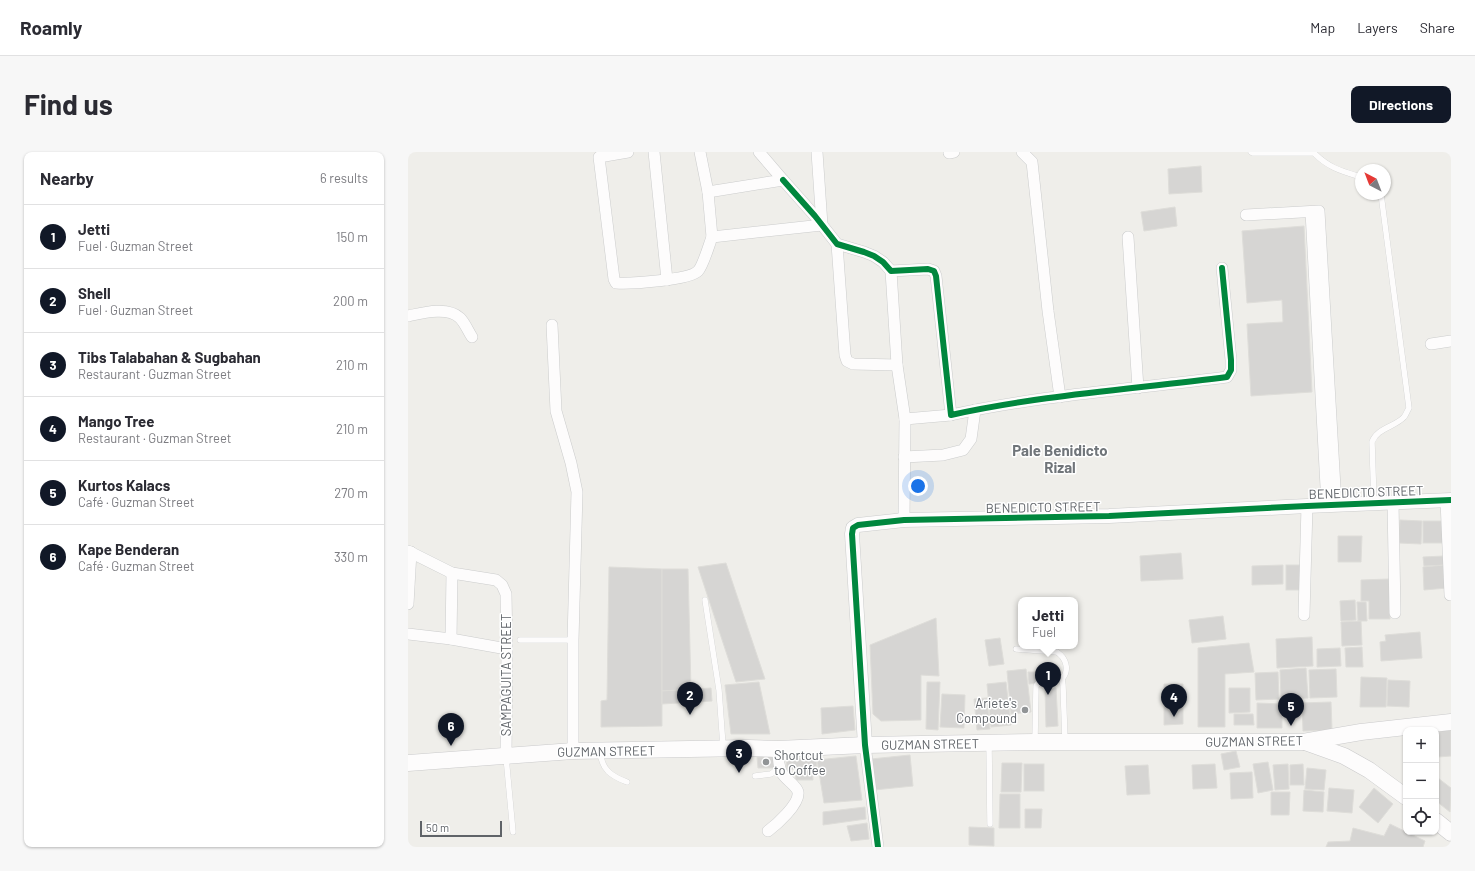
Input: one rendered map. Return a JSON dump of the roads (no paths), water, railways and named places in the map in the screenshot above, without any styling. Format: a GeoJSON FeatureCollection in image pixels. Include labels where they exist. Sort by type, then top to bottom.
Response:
{"type":"FeatureCollection","features":[{"type":"Feature","properties":{"kind":"main road","name":"GUZMAN STREET"},"geometry":{"type":"LineString","coordinates":[[408,763],[506,755],[600,750],[723,748],[778,749],[865,745],[1035,742],[1303,742],[1361,732],[1451,722]]}},
{"type":"Feature","properties":{"kind":"main road"},"geometry":{"type":"LineString","coordinates":[[1303,742],[1344,756],[1369,770],[1403,795]]}},
{"type":"Feature","properties":{"kind":"main road"},"geometry":{"type":"LineString","coordinates":[[1439,823],[1451,833]]}},
{"type":"Feature","properties":{"kind":"street"},"geometry":{"type":"LineString","coordinates":[[628,152],[599,154],[614,279],[616,283],[667,280],[698,272],[712,237],[708,192],[700,152]]}},
{"type":"Feature","properties":{"kind":"street"},"geometry":{"type":"LineString","coordinates":[[654,152],[667,280]]}},
{"type":"Feature","properties":{"kind":"street"},"geometry":{"type":"LineString","coordinates":[[759,152],[837,244],[845,355],[847,361],[853,364],[897,365]]}},
{"type":"Feature","properties":{"kind":"street"},"geometry":{"type":"LineString","coordinates":[[817,152],[822,225]]}},
{"type":"Feature","properties":{"kind":"street"},"geometry":{"type":"LineString","coordinates":[[948,152],[954,152]]}},
{"type":"Feature","properties":{"kind":"street"},"geometry":{"type":"LineString","coordinates":[[1022,152],[1032,162],[1048,310],[1060,397]]}},
{"type":"Feature","properties":{"kind":"street"},"geometry":{"type":"LineString","coordinates":[[708,192],[783,180]]}},
{"type":"Feature","properties":{"kind":"street"},"geometry":{"type":"LineString","coordinates":[[1246,215],[1315,212],[1332,505]]}},
{"type":"Feature","properties":{"kind":"street"},"geometry":{"type":"LineString","coordinates":[[712,237],[822,225]]}},
{"type":"Feature","properties":{"kind":"street"},"geometry":{"type":"LineString","coordinates":[[1128,237],[1138,388]]}},
{"type":"Feature","properties":{"kind":"street"},"geometry":{"type":"LineString","coordinates":[[837,244],[874,256],[883,262],[891,271],[897,365],[905,419],[904,520]]}},
{"type":"Feature","properties":{"kind":"street"},"geometry":{"type":"LineString","coordinates":[[905,419],[951,415],[1060,397],[1227,377],[1231,370],[1231,360],[1222,268]]}},
{"type":"Feature","properties":{"kind":"street"},"geometry":{"type":"LineString","coordinates":[[891,271],[928,269],[934,271],[936,276],[951,415]]}},
{"type":"Feature","properties":{"kind":"street"},"geometry":{"type":"LineString","coordinates":[[408,316],[433,311],[456,315],[472,337]]}},
{"type":"Feature","properties":{"kind":"street"},"geometry":{"type":"LineString","coordinates":[[552,325],[556,411],[571,463],[577,492],[572,751]]}},
{"type":"Feature","properties":{"kind":"street"},"geometry":{"type":"LineString","coordinates":[[1431,344],[1451,341]]}},
{"type":"Feature","properties":{"kind":"street"},"geometry":{"type":"LineString","coordinates":[[904,457],[942,455],[963,450],[971,439],[975,410]]}},
{"type":"Feature","properties":{"kind":"street"},"geometry":{"type":"LineString","coordinates":[[1449,500],[1450,595]]}},
{"type":"Feature","properties":{"kind":"street","name":"BENEDICTO STREET"},"geometry":{"type":"LineString","coordinates":[[865,745],[852,534],[853,528],[858,525],[904,520],[1109,516],[1449,500]]}},
{"type":"Feature","properties":{"kind":"street"},"geometry":{"type":"LineString","coordinates":[[1393,502],[1395,613]]}},
{"type":"Feature","properties":{"kind":"street"},"geometry":{"type":"LineString","coordinates":[[1304,615],[1307,506]]}},
{"type":"Feature","properties":{"kind":"street"},"geometry":{"type":"LineString","coordinates":[[408,604],[409,551],[452,573],[451,639]]}},
{"type":"Feature","properties":{"kind":"street","name":"SAMPAGUITA STREET"},"geometry":{"type":"LineString","coordinates":[[452,573],[496,580],[502,585],[506,594],[506,755]]}},
{"type":"Feature","properties":{"kind":"street"},"geometry":{"type":"LineString","coordinates":[[408,634],[451,639],[507,649]]}},
{"type":"Feature","properties":{"kind":"street"},"geometry":{"type":"LineString","coordinates":[[865,745],[878,847]]}},
{"type":"Feature","properties":{"kind":"street"},"geometry":{"type":"LineString","coordinates":[[768,831],[788,812],[796,800],[798,793],[796,787],[790,784],[781,772],[778,749]]}},
{"type":"Feature","properties":{"kind":"lane"},"geometry":{"type":"LineString","coordinates":[[1251,152],[1314,153],[1324,163],[1337,170],[1355,175]]}},
{"type":"Feature","properties":{"kind":"lane"},"geometry":{"type":"LineString","coordinates":[[1374,503],[1372,442],[1378,433],[1404,417],[1409,408],[1382,200]]}},
{"type":"Feature","properties":{"kind":"lane"},"geometry":{"type":"LineString","coordinates":[[705,600],[720,690],[723,748]]}},
{"type":"Feature","properties":{"kind":"lane"},"geometry":{"type":"LineString","coordinates":[[520,640],[573,640]]}},
{"type":"Feature","properties":{"kind":"lane"},"geometry":{"type":"LineString","coordinates":[[1026,649],[1057,652],[1065,659],[1065,676],[1062,679],[1065,742]]}},
{"type":"Feature","properties":{"kind":"lane"},"geometry":{"type":"LineString","coordinates":[[1035,742],[1036,686],[1042,678],[1056,676],[1062,679]]}},
{"type":"Feature","properties":{"kind":"lane"},"geometry":{"type":"LineString","coordinates":[[989,743],[990,824]]}},
{"type":"Feature","properties":{"kind":"lane"},"geometry":{"type":"LineString","coordinates":[[600,750],[602,762],[608,772],[616,778],[627,782]]}},
{"type":"Feature","properties":{"kind":"lane"},"geometry":{"type":"LineString","coordinates":[[506,755],[513,832]]}},
{"type":"Feature","properties":{"kind":"lane"},"geometry":{"type":"LineString","coordinates":[[755,776],[771,774],[780,767]]}},
{"type":"Feature","properties":{"kind":"place","name":"Jetti"},"geometry":{"type":"Point","coordinates":[1048,695]}},
{"type":"Feature","properties":{"kind":"place","name":"Ariete's Compound"},"geometry":{"type":"Point","coordinates":[1025,710]}},
{"type":"Feature","properties":{"kind":"place","name":"Shell"},"geometry":{"type":"Point","coordinates":[690,715]}},
{"type":"Feature","properties":{"kind":"place","name":"Mango Tree"},"geometry":{"type":"Point","coordinates":[1174,717]}},
{"type":"Feature","properties":{"kind":"place","name":"Kurtos Kalacs"},"geometry":{"type":"Point","coordinates":[1291,726]}},
{"type":"Feature","properties":{"kind":"place","name":"Kape Benderan"},"geometry":{"type":"Point","coordinates":[451,746]}},
{"type":"Feature","properties":{"kind":"place","name":"Shortcut to Coffee"},"geometry":{"type":"Point","coordinates":[766,762]}},
{"type":"Feature","properties":{"kind":"place","name":"Tibs Talabahan & Sugbahan"},"geometry":{"type":"Point","coordinates":[739,773]}},
{"type":"Feature","properties":{"kind":"district","name":"Pale Benidicto Rizal"},"geometry":{"type":"Point","coordinates":[1060,458]}}]}
